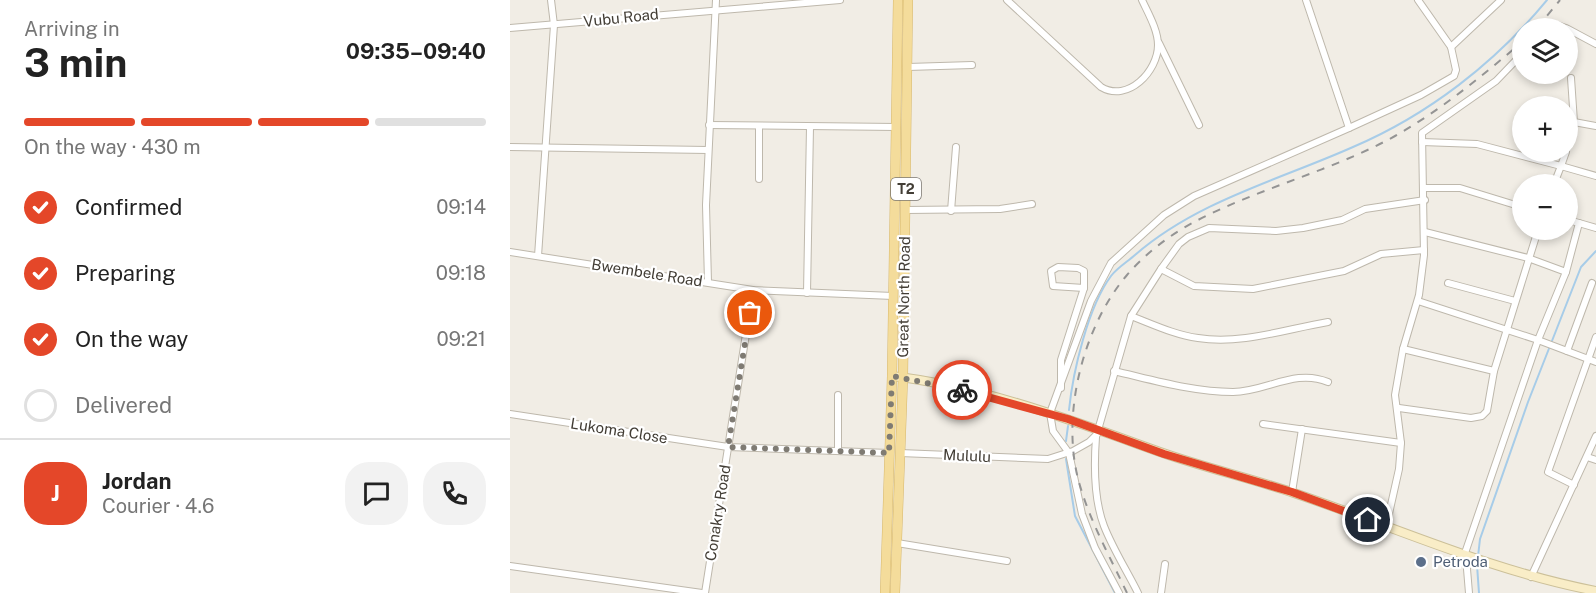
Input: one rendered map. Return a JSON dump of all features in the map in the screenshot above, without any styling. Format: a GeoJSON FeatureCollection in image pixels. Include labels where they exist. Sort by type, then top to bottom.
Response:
{"type":"FeatureCollection","features":[{"type":"Feature","properties":{"kind":"main road","name":"Great North Road"},"geometry":{"type":"LineString","coordinates":[[885,593],[892,376],[898,0]]}},
{"type":"Feature","properties":{"kind":"main road","name":"Great North Road"},"geometry":{"type":"LineString","coordinates":[[895,593],[903,377],[908,0]]}},
{"type":"Feature","properties":{"kind":"main road"},"geometry":{"type":"LineString","coordinates":[[892,376],[1050,413],[1098,432],[1292,492],[1471,559],[1531,577],[1596,591]]}},
{"type":"Feature","properties":{"kind":"street"},"geometry":{"type":"LineString","coordinates":[[538,256],[554,25],[551,0]]}},
{"type":"Feature","properties":{"kind":"street"},"geometry":{"type":"LineString","coordinates":[[708,282],[706,205],[716,0]]}},
{"type":"Feature","properties":{"kind":"street","name":"Vubu Road"},"geometry":{"type":"LineString","coordinates":[[510,28],[801,1],[840,0]]}},
{"type":"Feature","properties":{"kind":"street"},"geometry":{"type":"LineString","coordinates":[[1007,0],[1109,92],[1118,93],[1133,89],[1157,55],[1158,43]]}},
{"type":"Feature","properties":{"kind":"street"},"geometry":{"type":"LineString","coordinates":[[1142,0],[1158,43],[1199,124]]}},
{"type":"Feature","properties":{"kind":"street"},"geometry":{"type":"LineString","coordinates":[[1306,0],[1350,128]]}},
{"type":"Feature","properties":{"kind":"street"},"geometry":{"type":"LineString","coordinates":[[1119,593],[1095,548],[1082,514],[1069,453],[1053,431],[1050,413],[1091,301],[1111,263],[1164,216],[1194,196],[1350,128],[1421,95],[1454,76],[1456,70],[1451,47],[1418,0]]}},
{"type":"Feature","properties":{"kind":"street"},"geometry":{"type":"LineString","coordinates":[[1451,47],[1501,0]]}},
{"type":"Feature","properties":{"kind":"street"},"geometry":{"type":"LineString","coordinates":[[1578,35],[1596,44]]}},
{"type":"Feature","properties":{"kind":"street"},"geometry":{"type":"LineString","coordinates":[[1386,526],[1399,469],[1401,443],[1399,408],[1395,395],[1403,349],[1418,301],[1424,250],[1425,200],[1422,141],[1425,130],[1496,81],[1512,64]]}},
{"type":"Feature","properties":{"kind":"street"},"geometry":{"type":"LineString","coordinates":[[908,67],[972,65]]}},
{"type":"Feature","properties":{"kind":"street"},"geometry":{"type":"LineString","coordinates":[[1578,123],[1596,126]]}},
{"type":"Feature","properties":{"kind":"street"},"geometry":{"type":"LineString","coordinates":[[709,124],[810,127],[897,126]]}},
{"type":"Feature","properties":{"kind":"street"},"geometry":{"type":"LineString","coordinates":[[759,126],[759,179]]}},
{"type":"Feature","properties":{"kind":"street"},"geometry":{"type":"LineString","coordinates":[[807,293],[810,127]]}},
{"type":"Feature","properties":{"kind":"street"},"geometry":{"type":"LineString","coordinates":[[1422,141],[1477,144],[1596,176]]}},
{"type":"Feature","properties":{"kind":"street"},"geometry":{"type":"LineString","coordinates":[[510,147],[708,150]]}},
{"type":"Feature","properties":{"kind":"street"},"geometry":{"type":"LineString","coordinates":[[951,211],[956,147]]}},
{"type":"Feature","properties":{"kind":"street"},"geometry":{"type":"LineString","coordinates":[[1558,174],[1562,162]]}},
{"type":"Feature","properties":{"kind":"street"},"geometry":{"type":"LineString","coordinates":[[1424,188],[1460,188],[1512,204]]}},
{"type":"Feature","properties":{"kind":"street"},"geometry":{"type":"LineString","coordinates":[[1138,593],[1104,525],[1099,506],[1095,450],[1114,371],[1131,316],[1161,268],[1179,244],[1197,232],[1209,228],[1293,229],[1342,220],[1365,209],[1425,200]]}},
{"type":"Feature","properties":{"kind":"street"},"geometry":{"type":"LineString","coordinates":[[906,210],[1000,209],[1032,204]]}},
{"type":"Feature","properties":{"kind":"street"},"geometry":{"type":"LineString","coordinates":[[1469,593],[1471,559],[1541,341],[1566,272],[1579,223],[1596,228]]}},
{"type":"Feature","properties":{"kind":"street"},"geometry":{"type":"LineString","coordinates":[[1425,232],[1528,258],[1566,272]]}},
{"type":"Feature","properties":{"kind":"street"},"geometry":{"type":"LineString","coordinates":[[1399,408],[1471,418],[1482,417],[1487,411],[1494,371],[1534,240]]}},
{"type":"Feature","properties":{"kind":"street"},"geometry":{"type":"LineString","coordinates":[[1161,268],[1194,286],[1253,289],[1344,270],[1381,254],[1424,250]]}},
{"type":"Feature","properties":{"kind":"street","name":"Bwembele Road"},"geometry":{"type":"LineString","coordinates":[[510,252],[753,290],[893,296]]}},
{"type":"Feature","properties":{"kind":"street"},"geometry":{"type":"LineString","coordinates":[[1061,388],[1061,360],[1084,288],[1085,277],[1084,271],[1078,268],[1058,267],[1051,272],[1050,283],[1056,287],[1084,288]]}},
{"type":"Feature","properties":{"kind":"street"},"geometry":{"type":"LineString","coordinates":[[1448,283],[1515,301]]}},
{"type":"Feature","properties":{"kind":"street"},"geometry":{"type":"LineString","coordinates":[[1567,351],[1592,283]]}},
{"type":"Feature","properties":{"kind":"street","name":"Conakry Road"},"geometry":{"type":"LineString","coordinates":[[704,593],[753,290]]}},
{"type":"Feature","properties":{"kind":"street"},"geometry":{"type":"LineString","coordinates":[[1418,301],[1507,328],[1596,362]]}},
{"type":"Feature","properties":{"kind":"street"},"geometry":{"type":"LineString","coordinates":[[1131,316],[1192,337],[1207,339],[1267,335],[1328,322]]}},
{"type":"Feature","properties":{"kind":"street"},"geometry":{"type":"LineString","coordinates":[[1574,485],[1548,472],[1596,337]]}},
{"type":"Feature","properties":{"kind":"street"},"geometry":{"type":"LineString","coordinates":[[1403,349],[1494,371]]}},
{"type":"Feature","properties":{"kind":"street"},"geometry":{"type":"LineString","coordinates":[[1114,371],[1191,388],[1235,392],[1298,377],[1319,378],[1328,382]]}},
{"type":"Feature","properties":{"kind":"street"},"geometry":{"type":"LineString","coordinates":[[838,395],[838,451]]}},
{"type":"Feature","properties":{"kind":"street","name":"Lukoma Close"},"geometry":{"type":"LineString","coordinates":[[510,414],[728,447],[889,453]]}},
{"type":"Feature","properties":{"kind":"street"},"geometry":{"type":"LineString","coordinates":[[1263,423],[1401,443]]}},
{"type":"Feature","properties":{"kind":"street"},"geometry":{"type":"LineString","coordinates":[[1292,492],[1302,429]]}},
{"type":"Feature","properties":{"kind":"street"},"geometry":{"type":"LineString","coordinates":[[1069,453],[1089,442],[1098,432]]}},
{"type":"Feature","properties":{"kind":"street"},"geometry":{"type":"LineString","coordinates":[[1531,577],[1596,436]]}},
{"type":"Feature","properties":{"kind":"street","name":"Mululu"},"geometry":{"type":"LineString","coordinates":[[900,453],[1034,459],[1048,459],[1069,453]]}},
{"type":"Feature","properties":{"kind":"street"},"geometry":{"type":"LineString","coordinates":[[1587,457],[1596,460]]}},
{"type":"Feature","properties":{"kind":"street"},"geometry":{"type":"LineString","coordinates":[[897,543],[1007,561]]}},
{"type":"Feature","properties":{"kind":"street"},"geometry":{"type":"LineString","coordinates":[[1161,593],[1165,564]]}},
{"type":"Feature","properties":{"kind":"street"},"geometry":{"type":"LineString","coordinates":[[510,566],[704,593]]}},
{"type":"Feature","properties":{"kind":"waterway"},"geometry":{"type":"LineString","coordinates":[[1069,410],[1078,359],[1089,322],[1103,289],[1119,268],[1159,236],[1185,220],[1240,193],[1381,134],[1434,103],[1483,66],[1547,0]]}},
{"type":"Feature","properties":{"kind":"waterway"},"geometry":{"type":"LineString","coordinates":[[1479,593],[1477,565],[1480,539],[1528,402],[1581,267],[1596,251]]}},
{"type":"Feature","properties":{"kind":"waterway"},"geometry":{"type":"LineString","coordinates":[[1066,441],[1068,426]]}},
{"type":"Feature","properties":{"kind":"waterway"},"geometry":{"type":"LineString","coordinates":[[1066,459],[1075,516],[1115,593]]}},
{"type":"Feature","properties":{"kind":"railway"},"geometry":{"type":"LineString","coordinates":[[1545,18],[1560,0]]}},
{"type":"Feature","properties":{"kind":"railway"},"geometry":{"type":"LineString","coordinates":[[1127,593],[1085,502],[1075,463],[1072,435],[1074,406],[1086,349],[1111,297],[1142,259],[1179,231],[1222,208],[1347,159],[1395,136],[1445,104],[1512,50]]}},
{"type":"Feature","properties":{"kind":"way so far"},"geometry":{"type":"LineString","coordinates":[[750,313],[728,447],[889,453],[892,376],[962,390]]}},
{"type":"Feature","properties":{"kind":"place","name":"Petroda"},"geometry":{"type":"Point","coordinates":[1421,562]}},
{"type":"Feature","properties":{"kind":"route"},"geometry":{"type":"LineString","coordinates":[[962,390],[1050,413],[1164,454],[1292,492],[1368,520]]}}]}
